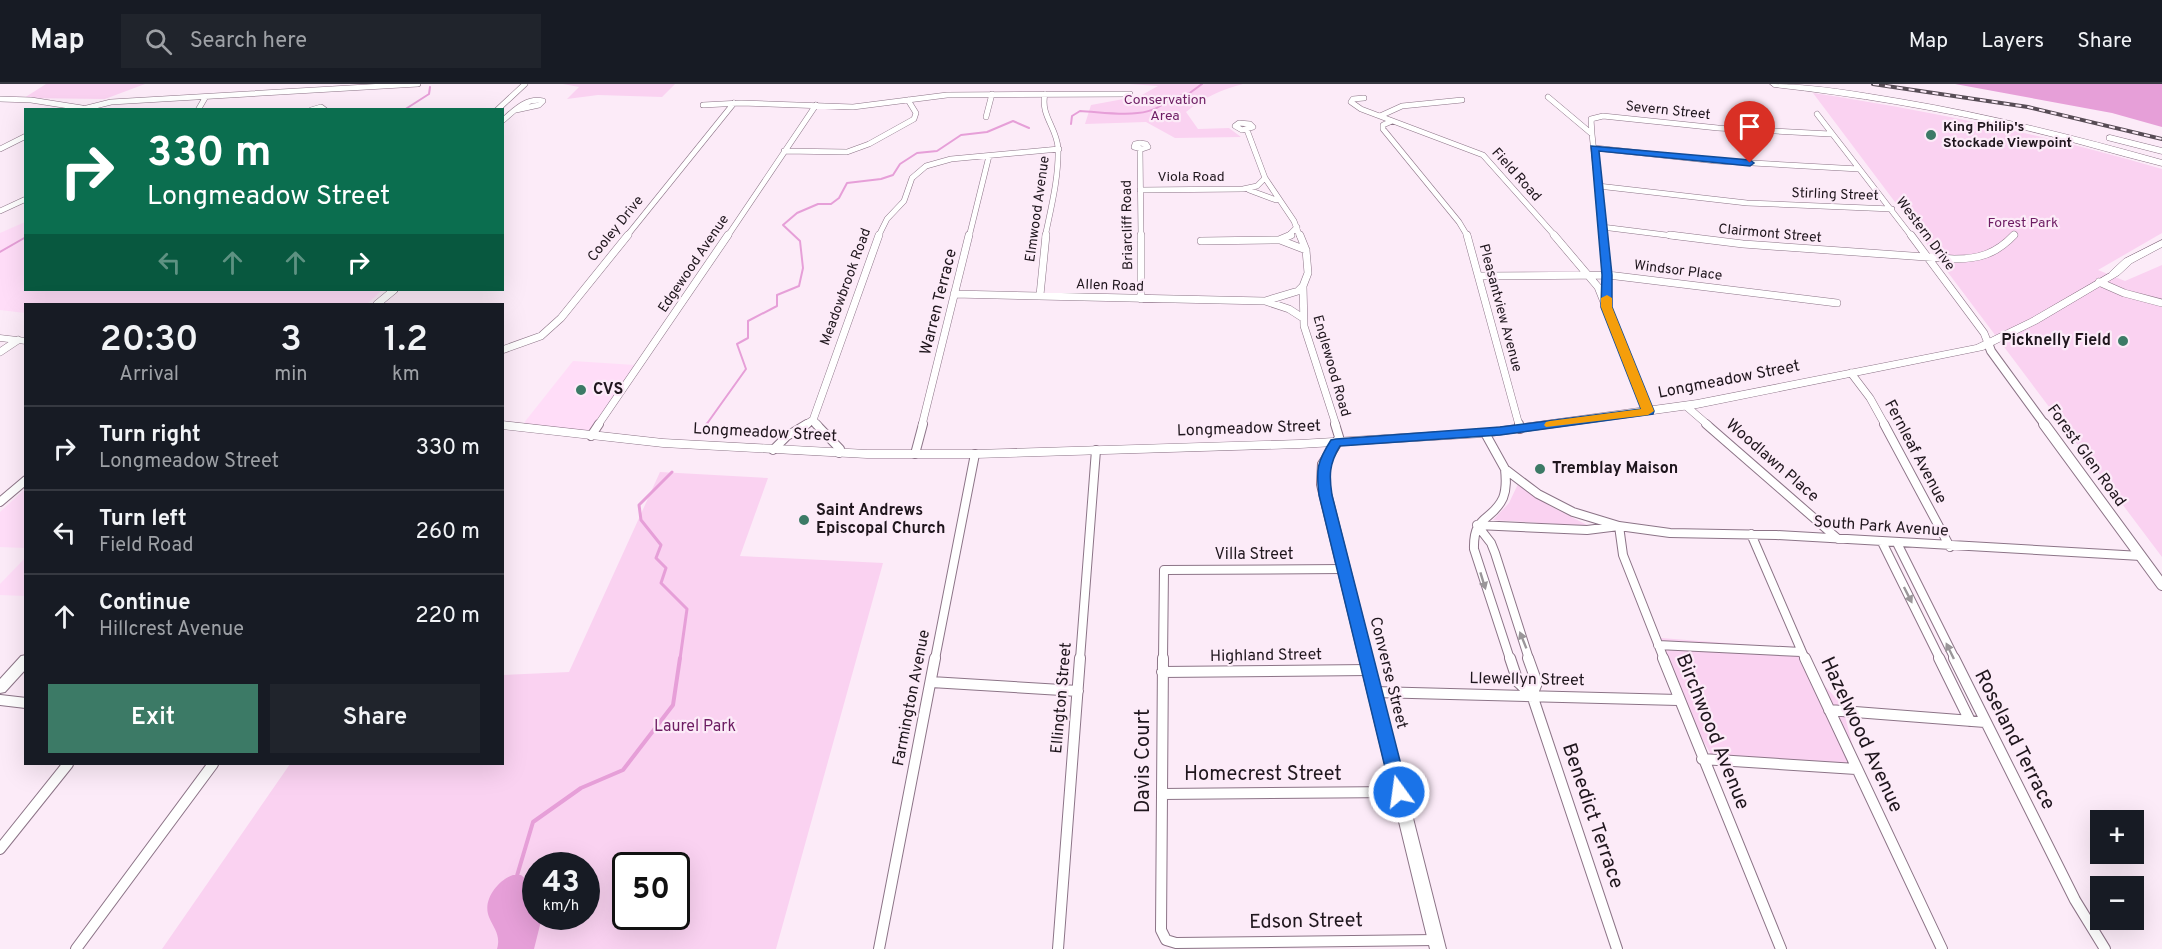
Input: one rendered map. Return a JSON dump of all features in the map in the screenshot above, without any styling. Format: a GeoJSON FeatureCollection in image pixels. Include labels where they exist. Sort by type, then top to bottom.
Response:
{"type":"FeatureCollection","features":[{"type":"Feature","properties":{"kind":"highway"},"geometry":{"type":"LineString","coordinates":[[1774,84],[1855,94],[1959,113],[2070,138],[2162,163]]}},
{"type":"Feature","properties":{"kind":"highway"},"geometry":{"type":"LineString","coordinates":[[1821,84],[2035,121],[2162,151]]}},
{"type":"Feature","properties":{"kind":"highway"},"geometry":{"type":"LineString","coordinates":[[1971,109],[2162,157]]}},
{"type":"Feature","properties":{"kind":"highway"},"geometry":{"type":"LineString","coordinates":[[2115,273],[2128,261],[2162,243]]}},
{"type":"Feature","properties":{"kind":"highway"},"geometry":{"type":"LineString","coordinates":[[2115,273],[2162,256]]}},
{"type":"Feature","properties":{"kind":"main road","name":"Longmeadow Street"},"geometry":{"type":"LineString","coordinates":[[504,425],[591,436],[773,450],[915,454],[1336,443],[1485,433],[1686,406],[1978,348],[2034,321],[2115,273]]}},
{"type":"Feature","properties":{"kind":"main road"},"geometry":{"type":"LineString","coordinates":[[0,338],[22,341]]}},
{"type":"Feature","properties":{"kind":"main road","name":"Converse Street"},"geometry":{"type":"LineString","coordinates":[[1336,443],[1324,463],[1323,481],[1437,945]]}},
{"type":"Feature","properties":{"kind":"main road"},"geometry":{"type":"LineString","coordinates":[[0,688],[24,662]]}},
{"type":"Feature","properties":{"kind":"street"},"geometry":{"type":"LineString","coordinates":[[85,108],[111,102],[418,84]]}},
{"type":"Feature","properties":{"kind":"street"},"geometry":{"type":"LineString","coordinates":[[499,108],[525,84]]}},
{"type":"Feature","properties":{"kind":"street"},"geometry":{"type":"LineString","coordinates":[[986,117],[992,94]]}},
{"type":"Feature","properties":{"kind":"street","name":"Elmwood Avenue"},"geometry":{"type":"LineString","coordinates":[[1040,296],[1041,271],[1059,148],[1054,127],[1044,112],[1042,102],[1045,94]]}},
{"type":"Feature","properties":{"kind":"street"},"geometry":{"type":"LineString","coordinates":[[703,105],[734,103],[862,106],[937,96],[1130,94]]}},
{"type":"Feature","properties":{"kind":"street"},"geometry":{"type":"LineString","coordinates":[[1548,97],[1592,134]]}},
{"type":"Feature","properties":{"kind":"street"},"geometry":{"type":"LineString","coordinates":[[199,108],[205,98]]}},
{"type":"Feature","properties":{"kind":"street","name":"Field Road"},"geometry":{"type":"LineString","coordinates":[[1364,98],[1353,99],[1351,102],[1380,116],[1483,155],[1598,287],[1648,411]]}},
{"type":"Feature","properties":{"kind":"street"},"geometry":{"type":"LineString","coordinates":[[0,99],[31,100],[75,108]]}},
{"type":"Feature","properties":{"kind":"street"},"geometry":{"type":"LineString","coordinates":[[784,151],[841,153],[858,148],[914,119],[916,113],[909,99]]}},
{"type":"Feature","properties":{"kind":"street"},"geometry":{"type":"LineString","coordinates":[[1380,116],[1401,106],[1462,100]]}},
{"type":"Feature","properties":{"kind":"street","name":"Cooley Drive"},"geometry":{"type":"LineString","coordinates":[[504,349],[541,336],[557,322],[734,103]]}},
{"type":"Feature","properties":{"kind":"street","name":"Edgewood Avenue"},"geometry":{"type":"LineString","coordinates":[[591,436],[816,105]]}},
{"type":"Feature","properties":{"kind":"street"},"geometry":{"type":"LineString","coordinates":[[504,119],[516,110]]}},
{"type":"Feature","properties":{"kind":"street","name":"Western Drive"},"geometry":{"type":"LineString","coordinates":[[1817,114],[1830,134],[1928,256],[1984,333],[1988,343]]}},
{"type":"Feature","properties":{"kind":"street","name":"Severn Street"},"geometry":{"type":"LineString","coordinates":[[1592,134],[1591,120],[1602,116],[1718,128],[1830,134]]}},
{"type":"Feature","properties":{"kind":"street","name":"Pleasantview Avenue"},"geometry":{"type":"LineString","coordinates":[[1392,120],[1383,125],[1383,129],[1465,230],[1475,256],[1520,429]]}},
{"type":"Feature","properties":{"kind":"street","name":"Englewood Road"},"geometry":{"type":"LineString","coordinates":[[1246,130],[1254,145],[1265,178],[1297,227],[1306,250],[1308,273],[1303,286],[1305,332],[1339,437],[1336,443]]}},
{"type":"Feature","properties":{"kind":"street","name":"Field Road"},"geometry":{"type":"LineString","coordinates":[[1592,134],[1607,275],[1606,307]]}},
{"type":"Feature","properties":{"kind":"street"},"geometry":{"type":"LineString","coordinates":[[0,149],[24,137]]}},
{"type":"Feature","properties":{"kind":"street","name":"Meadowbrook Road"},"geometry":{"type":"LineString","coordinates":[[813,420],[871,251],[887,219],[904,201],[912,178],[921,170],[937,162],[1059,148]]}},
{"type":"Feature","properties":{"kind":"street"},"geometry":{"type":"LineString","coordinates":[[1595,148],[1716,161],[1859,169]]}},
{"type":"Feature","properties":{"kind":"street","name":"Briarcliff Road"},"geometry":{"type":"LineString","coordinates":[[1140,149],[1141,299]]}},
{"type":"Feature","properties":{"kind":"street","name":"Warren Terrace"},"geometry":{"type":"LineString","coordinates":[[915,454],[989,156]]}},
{"type":"Feature","properties":{"kind":"street","name":"Viola Road"},"geometry":{"type":"LineString","coordinates":[[1140,190],[1242,189],[1257,186],[1265,178]]}},
{"type":"Feature","properties":{"kind":"street","name":"Stirling Street"},"geometry":{"type":"LineString","coordinates":[[1598,186],[1747,203],[1892,209]]}},
{"type":"Feature","properties":{"kind":"street","name":"Viola Road"},"geometry":{"type":"LineString","coordinates":[[1242,189],[1262,193],[1280,202]]}},
{"type":"Feature","properties":{"kind":"street"},"geometry":{"type":"LineString","coordinates":[[0,212],[24,200]]}},
{"type":"Feature","properties":{"kind":"street"},"geometry":{"type":"LineString","coordinates":[[1279,240],[1291,235],[1297,227]]}},
{"type":"Feature","properties":{"kind":"street","name":"Clairmont Street"},"geometry":{"type":"LineString","coordinates":[[1602,227],[1743,244],[1965,259],[1986,255],[2002,248],[2014,235]]}},
{"type":"Feature","properties":{"kind":"street"},"geometry":{"type":"LineString","coordinates":[[1201,241],[1279,240],[1306,250]]}},
{"type":"Feature","properties":{"kind":"street","name":"Windsor Place"},"geometry":{"type":"LineString","coordinates":[[1479,276],[1607,275],[1837,303]]}},
{"type":"Feature","properties":{"kind":"street"},"geometry":{"type":"LineString","coordinates":[[2099,282],[2124,293],[2162,301]]}},
{"type":"Feature","properties":{"kind":"street","name":"Allen Road"},"geometry":{"type":"LineString","coordinates":[[1265,302],[1298,291],[1303,286]]}},
{"type":"Feature","properties":{"kind":"street"},"geometry":{"type":"LineString","coordinates":[[379,303],[393,291]]}},
{"type":"Feature","properties":{"kind":"street","name":"Allen Road"},"geometry":{"type":"LineString","coordinates":[[954,294],[1265,302],[1289,309],[1303,318]]}},
{"type":"Feature","properties":{"kind":"street"},"geometry":{"type":"LineString","coordinates":[[0,352],[22,341]]}},
{"type":"Feature","properties":{"kind":"street","name":"Forest Glen Road"},"geometry":{"type":"LineString","coordinates":[[1988,343],[1997,360],[2162,585]]}},
{"type":"Feature","properties":{"kind":"street","name":"Fernleaf Avenue"},"geometry":{"type":"LineString","coordinates":[[1851,373],[1869,398],[1950,547]]}},
{"type":"Feature","properties":{"kind":"street","name":"Woodlawn Place"},"geometry":{"type":"LineString","coordinates":[[1686,406],[1838,539]]}},
{"type":"Feature","properties":{"kind":"street"},"geometry":{"type":"LineString","coordinates":[[773,450],[787,436],[813,420],[833,440],[840,449],[839,453]]}},
{"type":"Feature","properties":{"kind":"street","name":"South Park Avenue"},"geometry":{"type":"LineString","coordinates":[[1485,433],[1505,469],[1538,494],[1584,516],[1619,526],[1670,533],[1751,534],[2141,556]]}},
{"type":"Feature","properties":{"kind":"street","name":"Ellington Street"},"geometry":{"type":"LineString","coordinates":[[1058,949],[1096,450]]}},
{"type":"Feature","properties":{"kind":"street","name":"Farmington Avenue"},"geometry":{"type":"LineString","coordinates":[[879,949],[975,454]]}},
{"type":"Feature","properties":{"kind":"street"},"geometry":{"type":"LineString","coordinates":[[1478,525],[1479,521],[1494,510],[1503,499],[1507,484],[1505,469]]}},
{"type":"Feature","properties":{"kind":"street"},"geometry":{"type":"LineString","coordinates":[[0,502],[24,482]]}},
{"type":"Feature","properties":{"kind":"street","name":"South Park Avenue"},"geometry":{"type":"LineString","coordinates":[[1478,525],[1587,530],[1619,526]]}},
{"type":"Feature","properties":{"kind":"street","name":"Benedict Terrace"},"geometry":{"type":"LineString","coordinates":[[1478,525],[1472,539],[1482,580],[1518,682],[1532,695],[1617,949]]}},
{"type":"Feature","properties":{"kind":"street","name":"Benedict Terrace"},"geometry":{"type":"LineString","coordinates":[[1478,525],[1495,553],[1513,614],[1531,660],[1537,683],[1532,695]]}},
{"type":"Feature","properties":{"kind":"street","name":"Birchwood Avenue"},"geometry":{"type":"LineString","coordinates":[[1619,526],[1617,534],[1678,700],[1781,949]]}},
{"type":"Feature","properties":{"kind":"street","name":"Hazelwood Avenue"},"geometry":{"type":"LineString","coordinates":[[1751,534],[1801,652],[1942,949]]}},
{"type":"Feature","properties":{"kind":"street"},"geometry":{"type":"LineString","coordinates":[[1882,542],[1970,721]]}},
{"type":"Feature","properties":{"kind":"street","name":"Roseland Terrace"},"geometry":{"type":"LineString","coordinates":[[1897,543],[2076,900],[2105,949]]}},
{"type":"Feature","properties":{"kind":"street","name":"Villa Street"},"geometry":{"type":"LineString","coordinates":[[1164,570],[1344,569]]}},
{"type":"Feature","properties":{"kind":"street","name":"Davis Court"},"geometry":{"type":"LineString","coordinates":[[1164,570],[1161,930],[1166,940],[1176,943]]}},
{"type":"Feature","properties":{"kind":"street"},"geometry":{"type":"LineString","coordinates":[[1658,645],[1801,652]]}},
{"type":"Feature","properties":{"kind":"street","name":"Highland Street"},"geometry":{"type":"LineString","coordinates":[[1162,672],[1369,670]]}},
{"type":"Feature","properties":{"kind":"street"},"geometry":{"type":"LineString","coordinates":[[931,682],[1078,691]]}},
{"type":"Feature","properties":{"kind":"street","name":"Llewellyn Street"},"geometry":{"type":"LineString","coordinates":[[1374,692],[1678,700]]}},
{"type":"Feature","properties":{"kind":"street"},"geometry":{"type":"LineString","coordinates":[[0,700],[24,703]]}},
{"type":"Feature","properties":{"kind":"street"},"geometry":{"type":"LineString","coordinates":[[1828,710],[1985,722]]}},
{"type":"Feature","properties":{"kind":"street"},"geometry":{"type":"LineString","coordinates":[[1702,759],[1856,769]]}},
{"type":"Feature","properties":{"kind":"street"},"geometry":{"type":"LineString","coordinates":[[0,849],[67,765]]}},
{"type":"Feature","properties":{"kind":"street"},"geometry":{"type":"LineString","coordinates":[[76,949],[212,765]]}},
{"type":"Feature","properties":{"kind":"street","name":"Homecrest Street"},"geometry":{"type":"LineString","coordinates":[[1162,794],[1399,792]]}},
{"type":"Feature","properties":{"kind":"street","name":"Edson Street"},"geometry":{"type":"LineString","coordinates":[[1176,943],[1437,945]]}},
{"type":"Feature","properties":{"kind":"shaded area"},"geometry":{"type":"Polygon","coordinates":[[[1955,84],[2162,84],[2162,127],[2112,113],[1955,84]]]}},
{"type":"Feature","properties":{"kind":"shaded area"},"geometry":{"type":"Polygon","coordinates":[[[24,222],[24,291],[381,291],[368,303],[24,303],[24,313],[0,310],[0,233],[24,222]]]}},
{"type":"Feature","properties":{"kind":"shaded area"},"geometry":{"type":"Polygon","coordinates":[[[573,361],[635,365],[589,432],[523,424],[573,361]]]}},
{"type":"Feature","properties":{"kind":"shaded area"},"geometry":{"type":"Polygon","coordinates":[[[24,490],[24,548],[0,547],[0,512],[24,490]]]}},
{"type":"Feature","properties":{"kind":"shaded area"},"geometry":{"type":"Polygon","coordinates":[[[24,559],[24,596],[0,595],[0,584],[24,559]]]}},
{"type":"Feature","properties":{"kind":"shaded area"},"geometry":{"type":"Polygon","coordinates":[[[513,875],[522,876],[522,930],[539,930],[534,949],[497,949],[498,936],[487,911],[493,892],[513,875]]]}},
{"type":"Feature","properties":{"kind":"green space"},"geometry":{"type":"Polygon","coordinates":[[[46,84],[145,84],[105,99],[24,98],[46,84]]]}},
{"type":"Feature","properties":{"kind":"green space"},"geometry":{"type":"Polygon","coordinates":[[[563,84],[675,84],[662,97],[598,95],[567,99],[579,87],[563,84]]]}},
{"type":"Feature","properties":{"kind":"green space","name":"Conservation Area"},"geometry":{"type":"Polygon","coordinates":[[[1129,84],[1243,84],[1213,95],[1186,112],[1198,129],[1229,128],[1241,137],[1175,138],[1146,122],[1085,124],[1091,105],[1140,96],[1158,86],[1129,84]]]}},
{"type":"Feature","properties":{"kind":"green space","name":"Forest Park"},"geometry":{"type":"Polygon","coordinates":[[[1813,93],[1989,125],[2076,145],[2162,169],[2162,233],[2098,270],[2125,281],[2162,265],[2162,557],[1813,93]]]}},
{"type":"Feature","properties":{"kind":"green space","name":"Laurel Park"},"geometry":{"type":"Polygon","coordinates":[[[660,472],[768,478],[740,556],[883,563],[776,949],[162,949],[289,765],[504,765],[504,675],[569,672],[660,472]]]}},
{"type":"Feature","properties":{"kind":"green space"},"geometry":{"type":"Polygon","coordinates":[[[1518,484],[1550,506],[1589,526],[1493,520],[1509,503],[1518,484]]]}},
{"type":"Feature","properties":{"kind":"green space"},"geometry":{"type":"Polygon","coordinates":[[[1661,638],[1791,648],[1842,705],[1858,766],[1713,758],[1669,681],[1661,638]]]}},
{"type":"Feature","properties":{"kind":"waterway"},"geometry":{"type":"LineString","coordinates":[[1071,124],[1072,116],[1080,111],[1128,114],[1152,110],[1162,105],[1170,97],[1187,95],[1202,84]]}},
{"type":"Feature","properties":{"kind":"waterway"},"geometry":{"type":"LineString","coordinates":[[407,108],[429,94],[430,87]]}},
{"type":"Feature","properties":{"kind":"waterway"},"geometry":{"type":"LineString","coordinates":[[706,425],[746,369],[737,344],[748,338],[748,321],[777,306],[777,295],[799,286],[803,268],[800,241],[783,225],[797,213],[818,204],[831,204],[839,198],[847,183],[881,179],[893,175],[900,164],[917,153],[937,151],[961,135],[987,132],[1013,121],[1029,128]]}},
{"type":"Feature","properties":{"kind":"waterway"},"geometry":{"type":"LineString","coordinates":[[0,252],[24,238]]}},
{"type":"Feature","properties":{"kind":"waterway"},"geometry":{"type":"LineString","coordinates":[[704,429],[707,424]]}},
{"type":"Feature","properties":{"kind":"waterway"},"geometry":{"type":"LineString","coordinates":[[672,472],[639,505],[641,520],[661,545],[656,558],[666,568],[661,583],[687,609],[680,659]]}},
{"type":"Feature","properties":{"kind":"waterway"},"geometry":{"type":"LineString","coordinates":[[516,879],[533,822],[581,788],[623,770],[673,705],[680,658]]}},
{"type":"Feature","properties":{"kind":"railway"},"geometry":{"type":"LineString","coordinates":[[1873,84],[2028,107],[2162,139]]}},
{"type":"Feature","properties":{"kind":"slow traffic"},"geometry":{"type":"LineString","coordinates":[[1550,425],[1648,411],[1606,307],[1607,298]]}},
{"type":"Feature","properties":{"kind":"place","name":"King Philip's Stockade Viewpoint"},"geometry":{"type":"Point","coordinates":[1931,135]}},
{"type":"Feature","properties":{"kind":"place","name":"Picknelly Field"},"geometry":{"type":"Point","coordinates":[2123,341]}},
{"type":"Feature","properties":{"kind":"place","name":"CVS"},"geometry":{"type":"Point","coordinates":[581,390]}},
{"type":"Feature","properties":{"kind":"place","name":"Tremblay Maison"},"geometry":{"type":"Point","coordinates":[1540,469]}},
{"type":"Feature","properties":{"kind":"place","name":"Saint Andrews Episcopal Church"},"geometry":{"type":"Point","coordinates":[804,520]}},
{"type":"Feature","properties":{"kind":"route"},"geometry":{"type":"LineString","coordinates":[[1399,792],[1325,495],[1322,472],[1326,459],[1336,443],[1500,431],[1648,411],[1606,307],[1607,275],[1595,168],[1595,148],[1750,163]]}}]}
